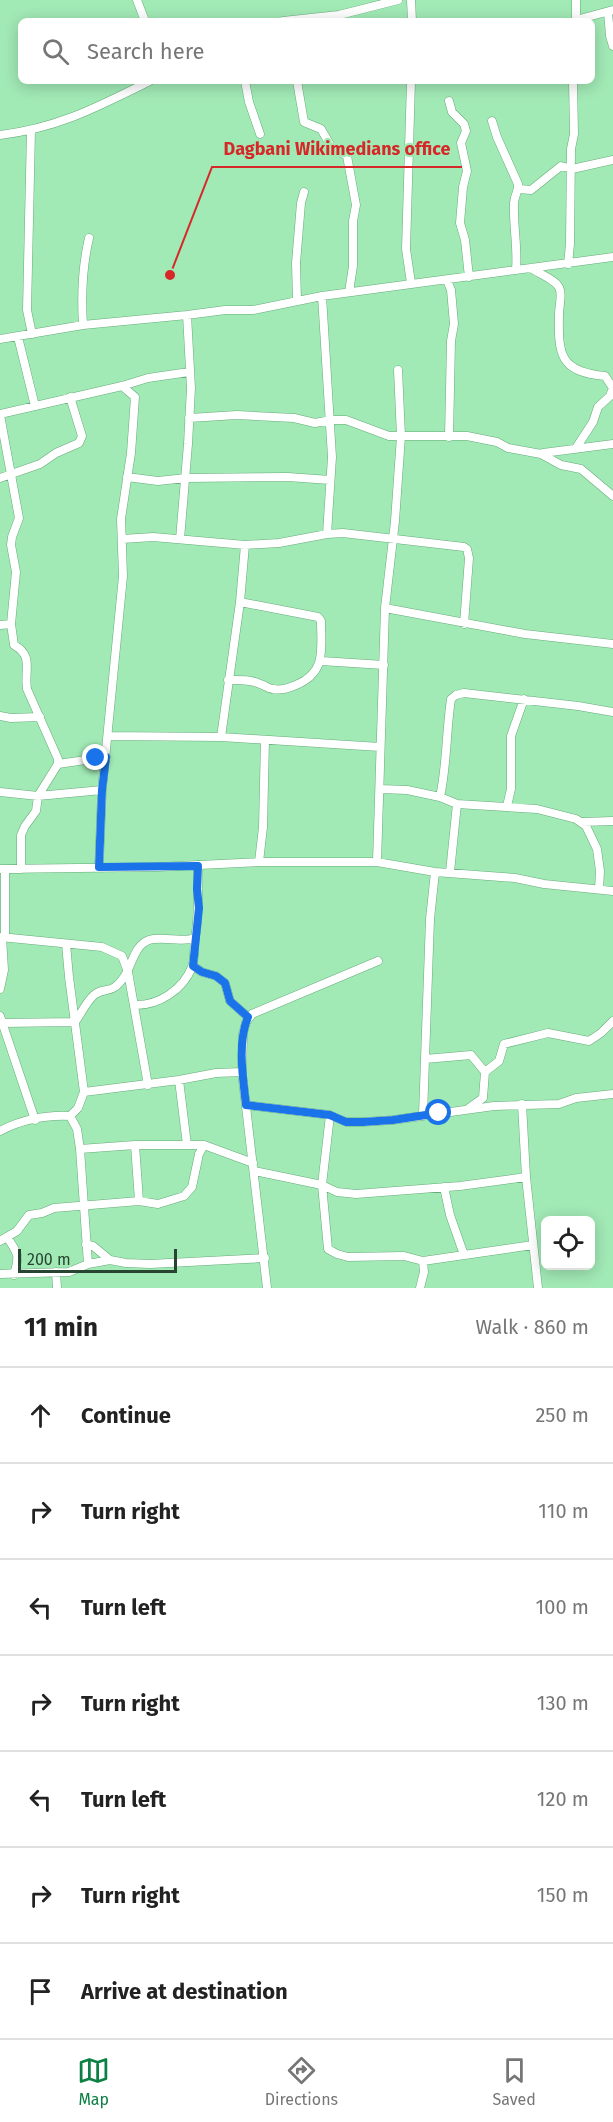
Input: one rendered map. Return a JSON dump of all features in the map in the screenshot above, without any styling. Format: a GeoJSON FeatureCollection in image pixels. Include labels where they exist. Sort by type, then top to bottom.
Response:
{"type":"FeatureCollection","features":[{"type":"Feature","properties":{"kind":"street"},"geometry":{"type":"LineString","coordinates":[[137,0],[144,18]]}},
{"type":"Feature","properties":{"kind":"street"},"geometry":{"type":"LineString","coordinates":[[322,18],[398,0]]}},
{"type":"Feature","properties":{"kind":"street"},"geometry":{"type":"LineString","coordinates":[[411,0],[412,18]]}},
{"type":"Feature","properties":{"kind":"street"},"geometry":{"type":"LineString","coordinates":[[576,0],[576,18]]}},
{"type":"Feature","properties":{"kind":"street"},"geometry":{"type":"LineString","coordinates":[[586,18],[610,11],[610,36],[613,46]]}},
{"type":"Feature","properties":{"kind":"street"},"geometry":{"type":"LineString","coordinates":[[0,135],[31,130],[94,110],[144,84]]}},
{"type":"Feature","properties":{"kind":"street"},"geometry":{"type":"LineString","coordinates":[[246,84],[260,134]]}},
{"type":"Feature","properties":{"kind":"street"},"geometry":{"type":"LineString","coordinates":[[298,84],[304,122],[321,129],[332,147],[346,156],[356,205],[353,221],[353,267],[349,292]]}},
{"type":"Feature","properties":{"kind":"street"},"geometry":{"type":"LineString","coordinates":[[411,84],[406,249],[411,283]]}},
{"type":"Feature","properties":{"kind":"street"},"geometry":{"type":"LineString","coordinates":[[568,264],[573,84]]}},
{"type":"Feature","properties":{"kind":"street"},"geometry":{"type":"LineString","coordinates":[[449,101],[452,112],[464,124],[466,131],[461,143],[467,171],[463,187],[460,223],[465,240],[469,277]]}},
{"type":"Feature","properties":{"kind":"street"},"geometry":{"type":"LineString","coordinates":[[492,121],[519,189],[514,200],[516,270]]}},
{"type":"Feature","properties":{"kind":"street"},"geometry":{"type":"LineString","coordinates":[[31,130],[27,310],[32,334]]}},
{"type":"Feature","properties":{"kind":"street"},"geometry":{"type":"LineString","coordinates":[[519,189],[531,190],[561,166],[572,169],[613,160]]}},
{"type":"Feature","properties":{"kind":"street"},"geometry":{"type":"LineString","coordinates":[[297,301],[297,254],[304,192]]}},
{"type":"Feature","properties":{"kind":"street"},"geometry":{"type":"LineString","coordinates":[[82,325],[81,287],[89,238]]}},
{"type":"Feature","properties":{"kind":"street"},"geometry":{"type":"LineString","coordinates":[[0,339],[82,325],[225,310],[253,310],[349,292],[613,257]]}},
{"type":"Feature","properties":{"kind":"street"},"geometry":{"type":"LineString","coordinates":[[531,268],[555,283],[560,290],[558,333],[562,354],[574,370],[589,375],[605,376],[613,388],[610,396],[598,407],[593,422],[576,448]]}},
{"type":"Feature","properties":{"kind":"street"},"geometry":{"type":"LineString","coordinates":[[447,280],[451,290],[454,324],[451,341],[449,437]]}},
{"type":"Feature","properties":{"kind":"street"},"geometry":{"type":"LineString","coordinates":[[322,296],[332,458],[327,534]]}},
{"type":"Feature","properties":{"kind":"street"},"geometry":{"type":"LineString","coordinates":[[180,539],[191,388],[187,315]]}},
{"type":"Feature","properties":{"kind":"street"},"geometry":{"type":"LineString","coordinates":[[18,337],[36,406]]}},
{"type":"Feature","properties":{"kind":"street"},"geometry":{"type":"LineString","coordinates":[[377,862],[385,608],[401,436],[398,370]]}},
{"type":"Feature","properties":{"kind":"street"},"geometry":{"type":"LineString","coordinates":[[21,868],[21,835],[36,811],[38,796],[58,764],[56,752],[27,689],[25,653],[14,645],[11,624],[16,572],[11,545],[18,518],[0,415],[167,374],[189,372]]}},
{"type":"Feature","properties":{"kind":"street"},"geometry":{"type":"LineString","coordinates":[[99,867],[102,790],[123,576],[121,519],[131,453],[135,397],[122,386]]}},
{"type":"Feature","properties":{"kind":"street"},"geometry":{"type":"LineString","coordinates":[[0,478],[39,464],[56,453],[79,443],[82,436],[70,397]]}},
{"type":"Feature","properties":{"kind":"street"},"geometry":{"type":"LineString","coordinates":[[189,418],[237,416],[294,418],[315,423],[346,420],[389,436],[467,436],[497,442],[508,448],[541,453],[613,444]]}},
{"type":"Feature","properties":{"kind":"street"},"geometry":{"type":"LineString","coordinates":[[541,453],[561,465],[581,470],[613,496]]}},
{"type":"Feature","properties":{"kind":"street"},"geometry":{"type":"LineString","coordinates":[[127,477],[158,481],[186,478],[288,477],[330,480]]}},
{"type":"Feature","properties":{"kind":"street"},"geometry":{"type":"LineString","coordinates":[[122,539],[153,537],[245,545],[279,543],[327,534],[354,534],[468,549],[464,624]]}},
{"type":"Feature","properties":{"kind":"street"},"geometry":{"type":"LineString","coordinates":[[221,737],[240,602],[245,545]]}},
{"type":"Feature","properties":{"kind":"street"},"geometry":{"type":"LineString","coordinates":[[228,680],[259,683],[271,690],[283,689],[313,675],[321,661],[321,621],[318,617],[240,602]]}},
{"type":"Feature","properties":{"kind":"street"},"geometry":{"type":"LineString","coordinates":[[385,608],[525,634],[613,644]]}},
{"type":"Feature","properties":{"kind":"street"},"geometry":{"type":"LineString","coordinates":[[0,624],[11,624]]}},
{"type":"Feature","properties":{"kind":"street"},"geometry":{"type":"LineString","coordinates":[[321,661],[384,665]]}},
{"type":"Feature","properties":{"kind":"street"},"geometry":{"type":"LineString","coordinates":[[440,797],[445,773],[451,699],[456,695],[464,693],[524,699],[613,712]]}},
{"type":"Feature","properties":{"kind":"street"},"geometry":{"type":"LineString","coordinates":[[507,806],[511,789],[511,736],[524,699]]}},
{"type":"Feature","properties":{"kind":"street"},"geometry":{"type":"LineString","coordinates":[[0,716],[40,717]]}},
{"type":"Feature","properties":{"kind":"street"},"geometry":{"type":"LineString","coordinates":[[108,736],[221,737],[380,747]]}},
{"type":"Feature","properties":{"kind":"street"},"geometry":{"type":"LineString","coordinates":[[259,862],[263,827],[265,740]]}},
{"type":"Feature","properties":{"kind":"street"},"geometry":{"type":"LineString","coordinates":[[58,764],[106,757]]}},
{"type":"Feature","properties":{"kind":"street"},"geometry":{"type":"LineString","coordinates":[[380,789],[407,790],[440,797],[458,804],[537,809],[582,822],[613,821]]}},
{"type":"Feature","properties":{"kind":"street"},"geometry":{"type":"LineString","coordinates":[[0,792],[38,796],[102,790]]}},
{"type":"Feature","properties":{"kind":"street"},"geometry":{"type":"LineString","coordinates":[[450,872],[458,804]]}},
{"type":"Feature","properties":{"kind":"street"},"geometry":{"type":"LineString","coordinates":[[582,822],[593,838],[597,849],[600,871],[599,889]]}},
{"type":"Feature","properties":{"kind":"street"},"geometry":{"type":"LineString","coordinates":[[0,990],[4,970],[2,869],[198,866],[259,862],[377,862],[435,872],[515,878],[544,884],[613,891]]}},
{"type":"Feature","properties":{"kind":"street"},"geometry":{"type":"LineString","coordinates":[[134,1005],[146,1005],[170,994],[181,986],[193,966],[199,908],[198,866]]}},
{"type":"Feature","properties":{"kind":"street"},"geometry":{"type":"LineString","coordinates":[[423,1115],[430,919],[435,872]]}},
{"type":"Feature","properties":{"kind":"street"},"geometry":{"type":"LineString","coordinates":[[2,937],[102,947],[122,956],[128,972],[148,1085]]}},
{"type":"Feature","properties":{"kind":"street"},"geometry":{"type":"LineString","coordinates":[[75,1022],[93,996],[115,988],[128,972],[139,947],[149,940],[195,938]]}},
{"type":"Feature","properties":{"kind":"street"},"geometry":{"type":"LineString","coordinates":[[0,1131],[17,1122],[70,1116],[78,1108],[84,1092],[66,944]]}},
{"type":"Feature","properties":{"kind":"street"},"geometry":{"type":"LineString","coordinates":[[248,1017],[378,961]]}},
{"type":"Feature","properties":{"kind":"street"},"geometry":{"type":"LineString","coordinates":[[193,966],[202,972],[216,976],[225,983],[230,1001],[248,1017]]}},
{"type":"Feature","properties":{"kind":"street"},"geometry":{"type":"LineString","coordinates":[[248,1017],[243,1034],[242,1072],[267,1288]]}},
{"type":"Feature","properties":{"kind":"street"},"geometry":{"type":"LineString","coordinates":[[34,1120],[1,1019],[75,1022]]}},
{"type":"Feature","properties":{"kind":"street"},"geometry":{"type":"LineString","coordinates":[[485,1072],[499,1061],[504,1044],[548,1034],[589,1041],[613,1022]]}},
{"type":"Feature","properties":{"kind":"street"},"geometry":{"type":"LineString","coordinates":[[425,1059],[471,1055],[485,1072],[483,1098],[465,1110]]}},
{"type":"Feature","properties":{"kind":"street"},"geometry":{"type":"LineString","coordinates":[[84,1092],[148,1085],[216,1073],[242,1072]]}},
{"type":"Feature","properties":{"kind":"street"},"geometry":{"type":"LineString","coordinates":[[179,1080],[187,1145]]}},
{"type":"Feature","properties":{"kind":"street"},"geometry":{"type":"LineString","coordinates":[[246,1105],[330,1115],[346,1122],[363,1122],[522,1104],[540,1106],[559,1104],[576,1098],[613,1094]]}},
{"type":"Feature","properties":{"kind":"street"},"geometry":{"type":"LineString","coordinates":[[522,1104],[526,1177],[538,1288]]}},
{"type":"Feature","properties":{"kind":"street"},"geometry":{"type":"LineString","coordinates":[[330,1115],[322,1185],[328,1249],[348,1257],[404,1256],[423,1261],[533,1245]]}},
{"type":"Feature","properties":{"kind":"street"},"geometry":{"type":"LineString","coordinates":[[70,1116],[77,1129],[80,1149],[88,1264]]}},
{"type":"Feature","properties":{"kind":"street"},"geometry":{"type":"LineString","coordinates":[[135,1145],[139,1201]]}},
{"type":"Feature","properties":{"kind":"street"},"geometry":{"type":"LineString","coordinates":[[80,1149],[135,1145],[204,1145],[253,1167],[322,1185],[337,1192],[356,1194],[496,1183],[526,1177]]}},
{"type":"Feature","properties":{"kind":"street"},"geometry":{"type":"LineString","coordinates":[[14,1275],[19,1259],[15,1248],[4,1239],[25,1222],[29,1215],[54,1208],[139,1201],[158,1204],[184,1196],[192,1187],[199,1154],[204,1145]]}},
{"type":"Feature","properties":{"kind":"street"},"geometry":{"type":"LineString","coordinates":[[444,1187],[450,1215],[464,1255]]}},
{"type":"Feature","properties":{"kind":"street"},"geometry":{"type":"LineString","coordinates":[[86,1244],[93,1246],[110,1260]]}},
{"type":"Feature","properties":{"kind":"street"},"geometry":{"type":"LineString","coordinates":[[0,1274],[75,1270],[88,1264],[110,1260],[150,1264],[265,1257]]}},
{"type":"Feature","properties":{"kind":"street"},"geometry":{"type":"LineString","coordinates":[[420,1288],[424,1272],[423,1261]]}},
{"type":"Feature","properties":{"kind":"street"},"geometry":{"type":"LineString","coordinates":[[56,1272],[57,1288]]}},
{"type":"Feature","properties":{"kind":"place","name":"Dagbani Wikimedians office"},"geometry":{"type":"Point","coordinates":[170,275]}},
{"type":"Feature","properties":{"kind":"route"},"geometry":{"type":"LineString","coordinates":[[96,758],[106,757],[102,790],[99,867],[198,866],[199,908],[193,966],[202,972],[216,976],[225,983],[230,1001],[248,1017],[243,1034],[242,1072],[246,1105],[330,1115],[346,1122],[393,1120],[439,1113]]}}]}
